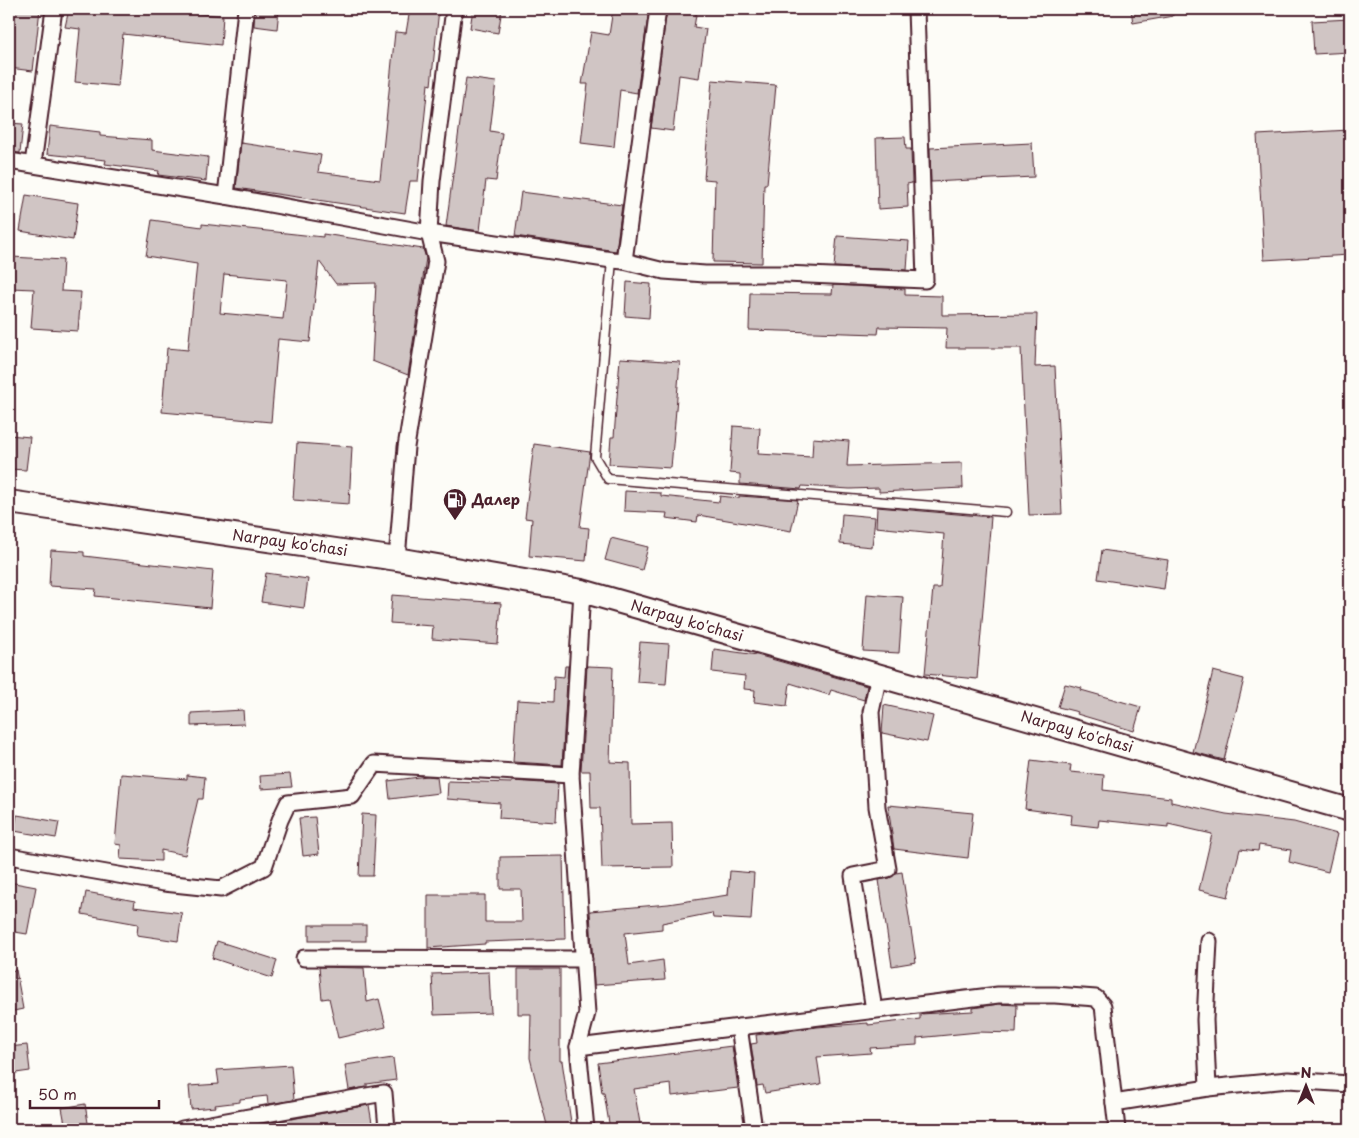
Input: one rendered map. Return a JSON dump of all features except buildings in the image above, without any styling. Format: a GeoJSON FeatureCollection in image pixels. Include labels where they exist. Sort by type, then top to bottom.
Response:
{"type":"FeatureCollection","features":[{"type":"Feature","properties":{"kind":"main road","name":"Narpay ko'chasi"},"geometry":{"type":"LineString","coordinates":[[9,502],[398,559],[582,591],[1350,810]]}},
{"type":"Feature","properties":{"kind":"street"},"geometry":{"type":"LineString","coordinates":[[33,164],[54,9]]}},
{"type":"Feature","properties":{"kind":"street"},"geometry":{"type":"LineString","coordinates":[[226,196],[246,9]]}},
{"type":"Feature","properties":{"kind":"street"},"geometry":{"type":"LineString","coordinates":[[398,559],[406,447],[436,261],[429,234],[432,180],[454,9]]}},
{"type":"Feature","properties":{"kind":"street"},"geometry":{"type":"LineString","coordinates":[[618,261],[658,9]]}},
{"type":"Feature","properties":{"kind":"street"},"geometry":{"type":"LineString","coordinates":[[9,161],[226,196],[429,234],[618,261],[664,271],[925,280],[916,9]]}},
{"type":"Feature","properties":{"kind":"street"},"geometry":{"type":"LineString","coordinates":[[582,591],[571,775],[587,1013],[578,1047],[586,1129]]}},
{"type":"Feature","properties":{"kind":"street"},"geometry":{"type":"LineString","coordinates":[[874,1010],[853,876],[888,869],[877,807],[871,712],[879,675]]}},
{"type":"Feature","properties":{"kind":"street"},"geometry":{"type":"LineString","coordinates":[[9,856],[164,883],[221,889],[264,866],[288,803],[352,796],[374,764],[571,775]]}},
{"type":"Feature","properties":{"kind":"street"},"geometry":{"type":"LineString","coordinates":[[1208,1088],[1205,1020],[1209,940]]}},
{"type":"Feature","properties":{"kind":"street"},"geometry":{"type":"LineString","coordinates":[[304,958],[584,959]]}},
{"type":"Feature","properties":{"kind":"street"},"geometry":{"type":"LineString","coordinates":[[578,1047],[998,995],[1056,995],[1096,998],[1103,1006],[1117,1129]]}},
{"type":"Feature","properties":{"kind":"street"},"geometry":{"type":"LineString","coordinates":[[739,1027],[754,1129]]}},
{"type":"Feature","properties":{"kind":"street"},"geometry":{"type":"LineString","coordinates":[[1114,1103],[1208,1088],[1288,1080],[1350,1084]]}},
{"type":"Feature","properties":{"kind":"street"},"geometry":{"type":"LineString","coordinates":[[182,1129],[384,1093],[387,1129]]}},
{"type":"Feature","properties":{"kind":"lane"},"geometry":{"type":"LineString","coordinates":[[618,261],[595,457],[608,479],[1006,512]]}},
{"type":"Feature","properties":{"kind":"place","name":"Далер"},"geometry":{"type":"Point","coordinates":[455,521]}}]}
